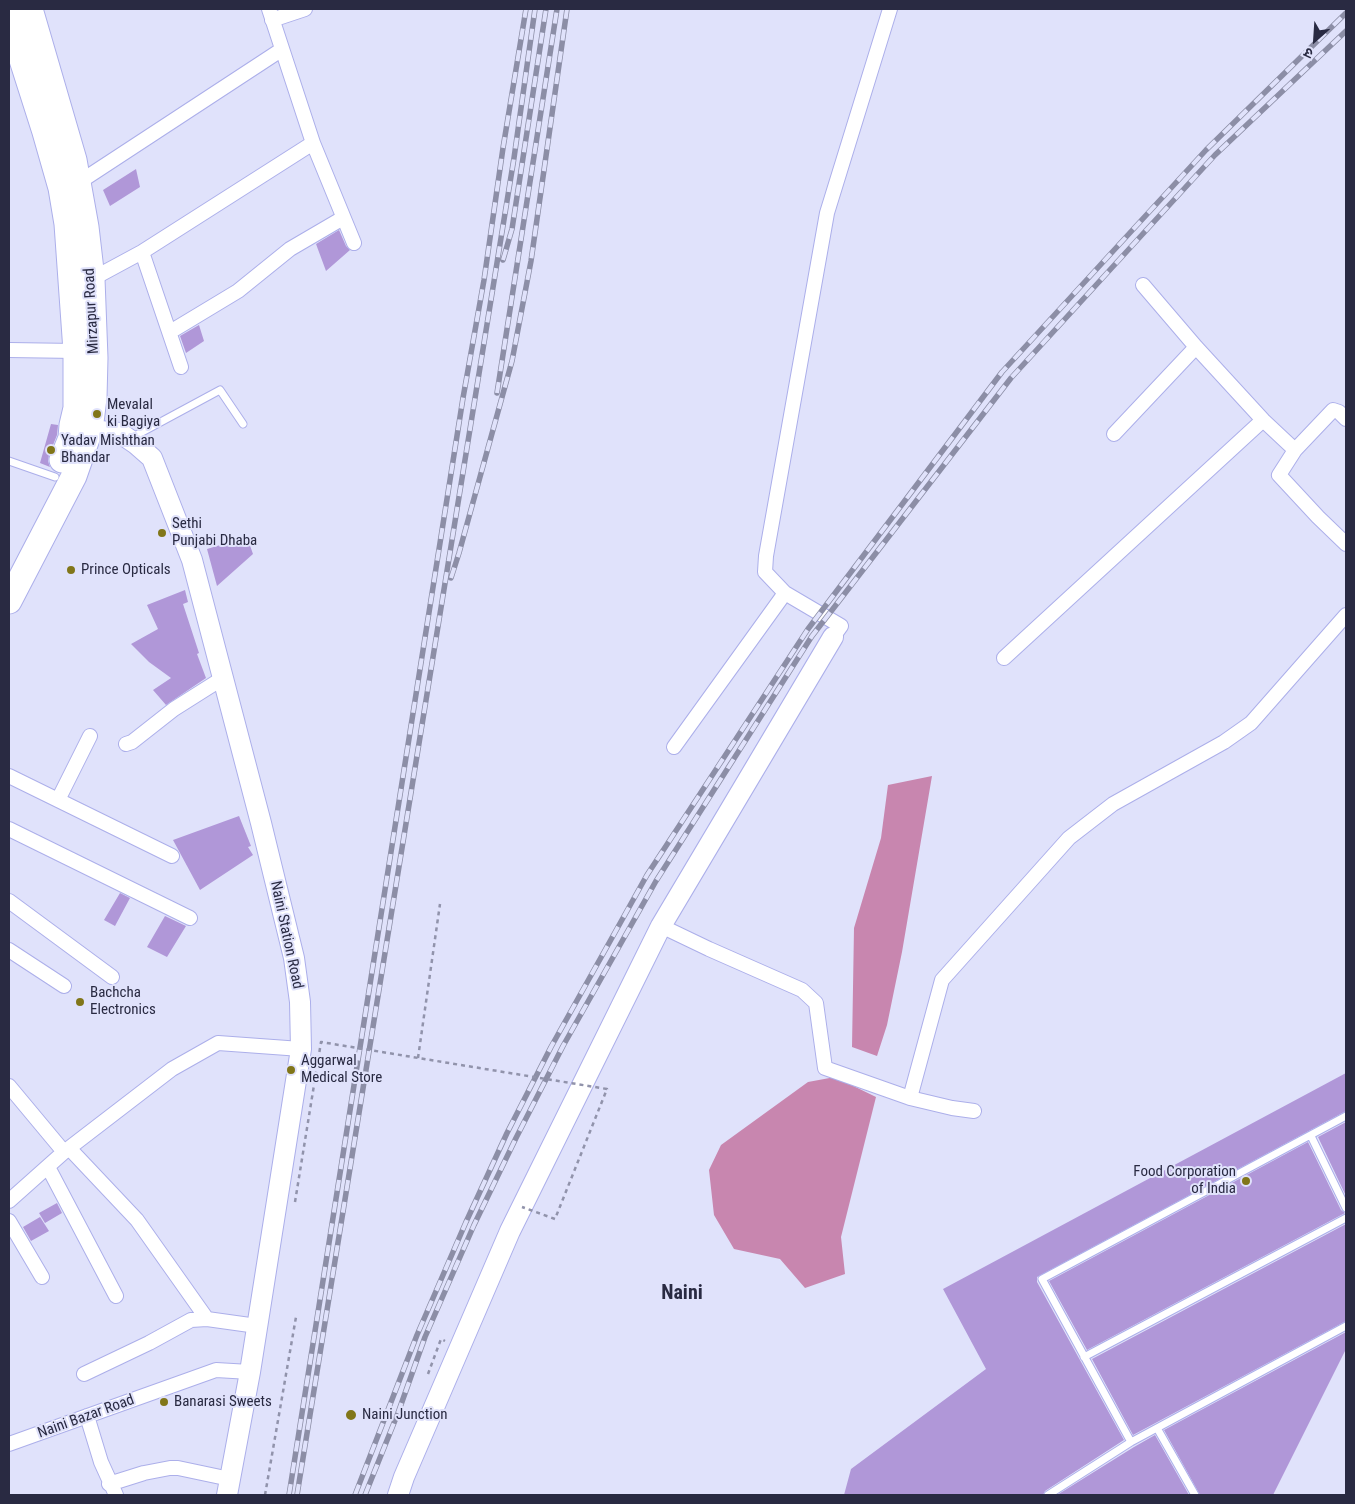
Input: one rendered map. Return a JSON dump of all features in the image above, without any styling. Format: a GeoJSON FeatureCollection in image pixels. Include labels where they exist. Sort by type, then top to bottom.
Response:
{"type":"FeatureCollection","features":[{"type":"Feature","properties":{"kind":"highway","name":"Mirzapur Road"},"geometry":{"type":"LineString","coordinates":[[9,601],[74,476],[83,429],[94,398],[95,358],[92,279],[86,227],[74,160],[30,9]]}},
{"type":"Feature","properties":{"kind":"highway","name":"Mirzapur Road"},"geometry":{"type":"LineString","coordinates":[[9,566],[55,477],[83,429],[76,408],[76,351],[67,224],[61,188],[10,25]]}},
{"type":"Feature","properties":{"kind":"street"},"geometry":{"type":"LineString","coordinates":[[305,9],[271,15],[313,143],[354,243]]}},
{"type":"Feature","properties":{"kind":"street"},"geometry":{"type":"LineString","coordinates":[[398,1495],[510,1231],[661,926],[841,626],[785,593],[765,572],[766,556],[827,213],[890,9]]}},
{"type":"Feature","properties":{"kind":"street"},"geometry":{"type":"LineString","coordinates":[[78,183],[281,50]]}},
{"type":"Feature","properties":{"kind":"street"},"geometry":{"type":"LineString","coordinates":[[92,279],[142,252],[313,143]]}},
{"type":"Feature","properties":{"kind":"street"},"geometry":{"type":"LineString","coordinates":[[170,332],[238,291],[290,249],[343,218]]}},
{"type":"Feature","properties":{"kind":"street"},"geometry":{"type":"LineString","coordinates":[[142,252],[181,367]]}},
{"type":"Feature","properties":{"kind":"street"},"geometry":{"type":"LineString","coordinates":[[1143,285],[1196,347],[1263,420],[1295,450]]}},
{"type":"Feature","properties":{"kind":"street"},"geometry":{"type":"LineString","coordinates":[[1114,434],[1196,347]]}},
{"type":"Feature","properties":{"kind":"street"},"geometry":{"type":"LineString","coordinates":[[9,350],[76,351]]}},
{"type":"Feature","properties":{"kind":"street"},"geometry":{"type":"LineString","coordinates":[[1346,418],[1334,410],[1295,450],[1279,475],[1346,544]]}},
{"type":"Feature","properties":{"kind":"street"},"geometry":{"type":"LineString","coordinates":[[1004,658],[1263,420]]}},
{"type":"Feature","properties":{"kind":"street","name":"Naini Station Road"},"geometry":{"type":"LineString","coordinates":[[83,429],[120,433],[152,458],[156,467],[192,560],[261,823],[294,958],[300,1002],[301,1049],[250,1372],[229,1487]]}},
{"type":"Feature","properties":{"kind":"street"},"geometry":{"type":"LineString","coordinates":[[674,747],[785,593]]}},
{"type":"Feature","properties":{"kind":"street"},"geometry":{"type":"LineString","coordinates":[[910,1098],[942,980],[1069,838],[1113,804],[1224,742],[1251,723],[1346,615]]}},
{"type":"Feature","properties":{"kind":"street"},"geometry":{"type":"LineString","coordinates":[[126,744],[174,709],[223,678]]}},
{"type":"Feature","properties":{"kind":"street"},"geometry":{"type":"LineString","coordinates":[[58,800],[90,736]]}},
{"type":"Feature","properties":{"kind":"street"},"geometry":{"type":"LineString","coordinates":[[9,776],[172,856]]}},
{"type":"Feature","properties":{"kind":"street"},"geometry":{"type":"LineString","coordinates":[[9,829],[190,918]]}},
{"type":"Feature","properties":{"kind":"street"},"geometry":{"type":"LineString","coordinates":[[9,901],[112,977]]}},
{"type":"Feature","properties":{"kind":"street"},"geometry":{"type":"LineString","coordinates":[[661,926],[802,990],[816,1003],[825,1068],[910,1098],[974,1111]]}},
{"type":"Feature","properties":{"kind":"street"},"geometry":{"type":"LineString","coordinates":[[9,950],[64,986]]}},
{"type":"Feature","properties":{"kind":"street"},"geometry":{"type":"LineString","coordinates":[[9,1201],[67,1150],[172,1070],[218,1043],[301,1049]]}},
{"type":"Feature","properties":{"kind":"street"},"geometry":{"type":"LineString","coordinates":[[9,1086],[67,1150],[110,1190],[137,1220],[207,1319]]}},
{"type":"Feature","properties":{"kind":"street"},"geometry":{"type":"LineString","coordinates":[[48,1167],[116,1296]]}},
{"type":"Feature","properties":{"kind":"street"},"geometry":{"type":"LineString","coordinates":[[9,1206],[11,1209],[9,1212]]}},
{"type":"Feature","properties":{"kind":"street"},"geometry":{"type":"LineString","coordinates":[[9,1221],[42,1277]]}},
{"type":"Feature","properties":{"kind":"street"},"geometry":{"type":"LineString","coordinates":[[84,1374],[149,1343],[191,1320],[207,1319],[257,1326]]}},
{"type":"Feature","properties":{"kind":"street","name":"Naini Bazar Road"},"geometry":{"type":"LineString","coordinates":[[9,1444],[216,1370],[250,1372]]}},
{"type":"Feature","properties":{"kind":"street"},"geometry":{"type":"LineString","coordinates":[[87,1416],[112,1490],[144,1473],[170,1468],[178,1468],[229,1487]]}},
{"type":"Feature","properties":{"kind":"lane"},"geometry":{"type":"LineString","coordinates":[[129,439],[220,390],[243,424]]}},
{"type":"Feature","properties":{"kind":"lane"},"geometry":{"type":"LineString","coordinates":[[9,461],[55,477]]}},
{"type":"Feature","properties":{"kind":"lane"},"geometry":{"type":"LineString","coordinates":[[1131,1442],[1042,1279],[1346,1116]]}},
{"type":"Feature","properties":{"kind":"lane"},"geometry":{"type":"LineString","coordinates":[[1310,1136],[1346,1208]]}},
{"type":"Feature","properties":{"kind":"lane"},"geometry":{"type":"LineString","coordinates":[[1084,1357],[1346,1218]]}},
{"type":"Feature","properties":{"kind":"lane"},"geometry":{"type":"LineString","coordinates":[[1048,1495],[1131,1442],[1346,1326]]}},
{"type":"Feature","properties":{"kind":"lane"},"geometry":{"type":"LineString","coordinates":[[1157,1428],[1195,1495]]}},
{"type":"Feature","properties":{"kind":"path"},"geometry":{"type":"LineString","coordinates":[[418,1058],[440,904]]}},
{"type":"Feature","properties":{"kind":"path"},"geometry":{"type":"LineString","coordinates":[[295,1202],[321,1042],[606,1089],[555,1219],[522,1206]]}},
{"type":"Feature","properties":{"kind":"path"},"geometry":{"type":"LineString","coordinates":[[265,1495],[296,1317]]}},
{"type":"Feature","properties":{"kind":"shaded area"},"geometry":{"type":"Polygon","coordinates":[[[932,776],[902,952],[887,1025],[877,1056],[852,1047],[854,928],[881,838],[888,785],[932,776]]]}},
{"type":"Feature","properties":{"kind":"shaded area"},"geometry":{"type":"Polygon","coordinates":[[[835,1077],[876,1097],[841,1237],[845,1274],[805,1288],[780,1259],[734,1249],[714,1215],[709,1170],[721,1145],[808,1082],[835,1077]]]}},
{"type":"Feature","properties":{"kind":"building"},"geometry":{"type":"Polygon","coordinates":[[[136,169],[140,187],[110,206],[103,190],[136,169]]]}},
{"type":"Feature","properties":{"kind":"building"},"geometry":{"type":"Polygon","coordinates":[[[339,230],[346,246],[350,250],[326,271],[316,244],[339,230]]]}},
{"type":"Feature","properties":{"kind":"building"},"geometry":{"type":"Polygon","coordinates":[[[199,325],[204,341],[186,353],[180,336],[199,325]]]}},
{"type":"Feature","properties":{"kind":"building"},"geometry":{"type":"Polygon","coordinates":[[[51,424],[58,425],[57,435],[49,455],[50,467],[40,463],[51,424]]]}},
{"type":"Feature","properties":{"kind":"building"},"geometry":{"type":"Polygon","coordinates":[[[247,537],[253,554],[217,586],[207,549],[247,537]]]}},
{"type":"Feature","properties":{"kind":"building"},"geometry":{"type":"Polygon","coordinates":[[[185,590],[188,602],[183,604],[206,678],[166,705],[153,690],[171,678],[149,662],[131,644],[158,629],[147,605],[185,590]]]}},
{"type":"Feature","properties":{"kind":"building"},"geometry":{"type":"Polygon","coordinates":[[[239,816],[251,846],[248,847],[253,855],[200,890],[173,840],[239,816]]]}},
{"type":"Feature","properties":{"kind":"building"},"geometry":{"type":"Polygon","coordinates":[[[120,893],[130,898],[115,926],[104,920],[120,893]]]}},
{"type":"Feature","properties":{"kind":"building"},"geometry":{"type":"Polygon","coordinates":[[[165,916],[186,926],[167,957],[147,947],[165,916]]]}},
{"type":"Feature","properties":{"kind":"building"},"geometry":{"type":"Polygon","coordinates":[[[1346,1073],[1346,1111],[1037,1277],[1037,1282],[1124,1440],[1045,1491],[1043,1495],[844,1495],[851,1469],[986,1369],[943,1289],[1346,1073]]]}},
{"type":"Feature","properties":{"kind":"building"},"geometry":{"type":"Polygon","coordinates":[[[1346,1122],[1346,1196],[1318,1137],[1346,1122]]]}},
{"type":"Feature","properties":{"kind":"building"},"geometry":{"type":"Polygon","coordinates":[[[1308,1142],[1341,1210],[1345,1213],[1087,1350],[1049,1281],[1308,1142]]]}},
{"type":"Feature","properties":{"kind":"building"},"geometry":{"type":"Polygon","coordinates":[[[57,1203],[62,1213],[45,1223],[39,1213],[57,1203]]]}},
{"type":"Feature","properties":{"kind":"building"},"geometry":{"type":"Polygon","coordinates":[[[40,1217],[49,1231],[31,1241],[23,1227],[40,1217]]]}},
{"type":"Feature","properties":{"kind":"building"},"geometry":{"type":"Polygon","coordinates":[[[1346,1224],[1346,1321],[1133,1435],[1092,1359],[1346,1224]]]}},
{"type":"Feature","properties":{"kind":"building"},"geometry":{"type":"Polygon","coordinates":[[[1346,1332],[1346,1349],[1273,1495],[1200,1495],[1164,1430],[1346,1332]]]}},
{"type":"Feature","properties":{"kind":"building"},"geometry":{"type":"Polygon","coordinates":[[[1155,1435],[1189,1495],[1057,1495],[1134,1447],[1155,1435]]]}},
{"type":"Feature","properties":{"kind":"railway"},"geometry":{"type":"LineString","coordinates":[[289,1495],[526,9]]}},
{"type":"Feature","properties":{"kind":"railway"},"geometry":{"type":"LineString","coordinates":[[297,1495],[514,158],[535,9]]}},
{"type":"Feature","properties":{"kind":"railway"},"geometry":{"type":"LineString","coordinates":[[503,260],[512,229],[546,9]]}},
{"type":"Feature","properties":{"kind":"railway"},"geometry":{"type":"LineString","coordinates":[[497,393],[557,9]]}},
{"type":"Feature","properties":{"kind":"railway"},"geometry":{"type":"LineString","coordinates":[[451,578],[512,361],[531,261],[567,9]]}},
{"type":"Feature","properties":{"kind":"railway"},"geometry":{"type":"LineString","coordinates":[[355,1495],[417,1335],[466,1222],[507,1133],[551,1047],[647,875],[808,629],[1002,372],[1206,150],[1346,13]]}},
{"type":"Feature","properties":{"kind":"railway"},"geometry":{"type":"LineString","coordinates":[[365,1495],[398,1413],[425,1337],[474,1225],[563,1046],[656,881],[812,636],[1011,378],[1215,155],[1346,31]]}},
{"type":"Feature","properties":{"kind":"place","name":"Mevalal ki Bagiya"},"geometry":{"type":"Point","coordinates":[97,414]}},
{"type":"Feature","properties":{"kind":"place","name":"Yadav Mishthan Bhandar"},"geometry":{"type":"Point","coordinates":[51,450]}},
{"type":"Feature","properties":{"kind":"place","name":"Sethi Punjabi Dhaba"},"geometry":{"type":"Point","coordinates":[162,533]}},
{"type":"Feature","properties":{"kind":"place","name":"Prince Opticals"},"geometry":{"type":"Point","coordinates":[71,570]}},
{"type":"Feature","properties":{"kind":"place","name":"Bachcha Electronics"},"geometry":{"type":"Point","coordinates":[80,1002]}},
{"type":"Feature","properties":{"kind":"place","name":"Aggarwal Medical Store"},"geometry":{"type":"Point","coordinates":[291,1070]}},
{"type":"Feature","properties":{"kind":"place","name":"Food Corporation of India"},"geometry":{"type":"Point","coordinates":[1246,1181]}},
{"type":"Feature","properties":{"kind":"place","name":"Banarasi Sweets"},"geometry":{"type":"Point","coordinates":[164,1402]}},
{"type":"Feature","properties":{"kind":"place","name":"Naini Junction"},"geometry":{"type":"Point","coordinates":[351,1415]}},
{"type":"Feature","properties":{"kind":"district","name":"Naini"},"geometry":{"type":"Point","coordinates":[682,1294]}}]}
